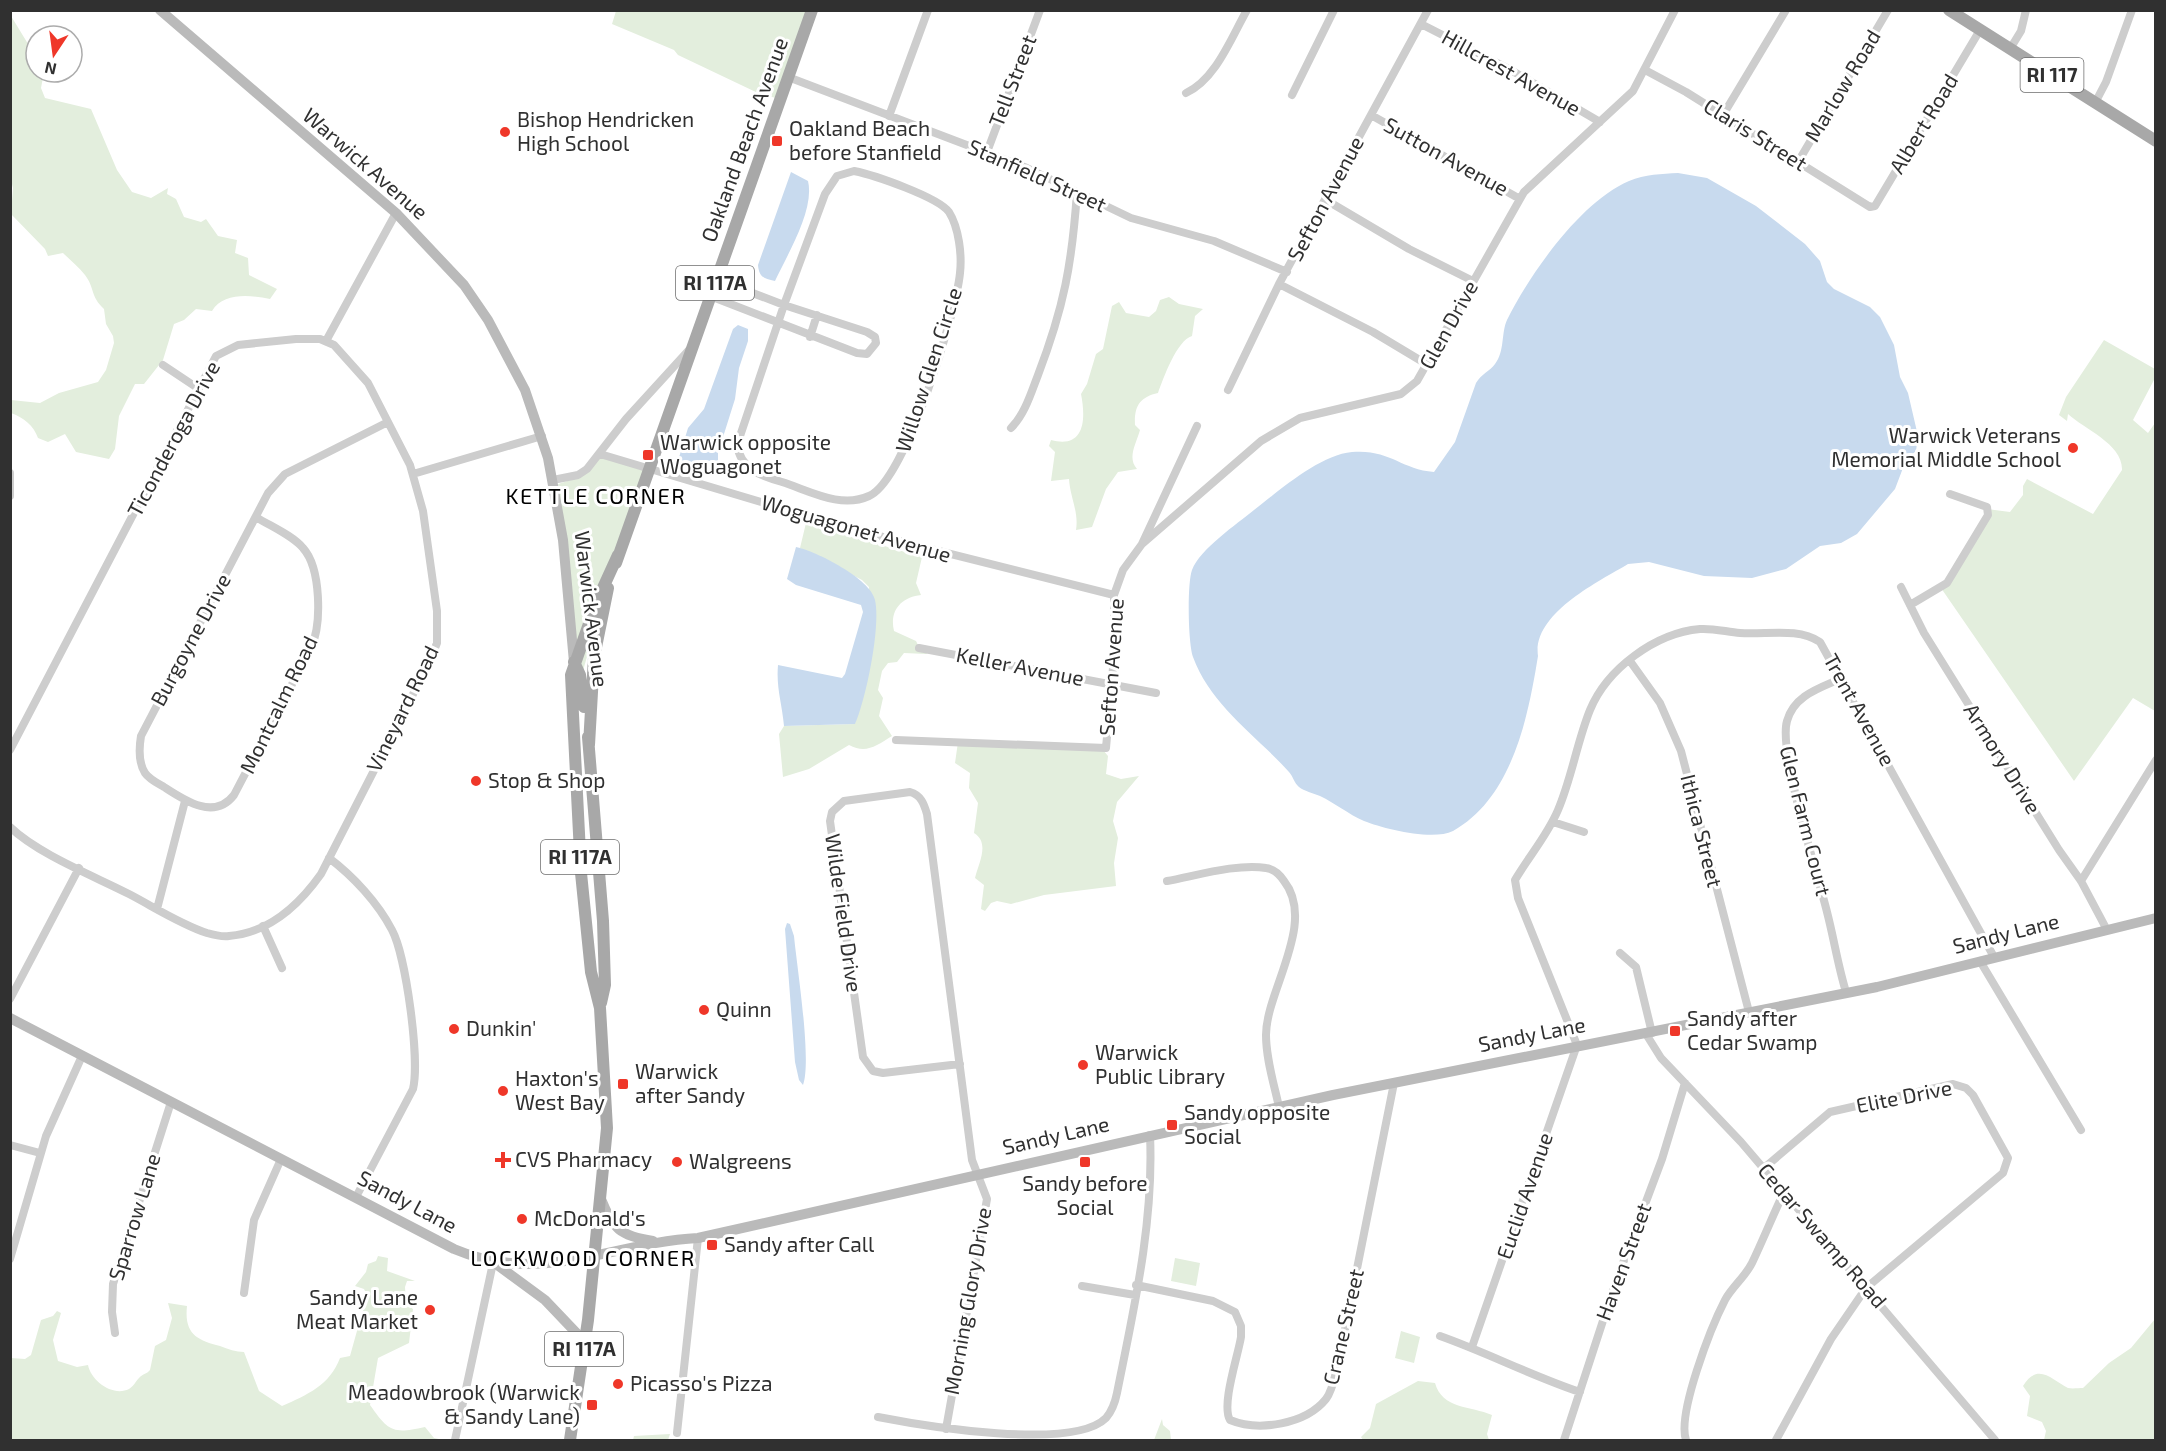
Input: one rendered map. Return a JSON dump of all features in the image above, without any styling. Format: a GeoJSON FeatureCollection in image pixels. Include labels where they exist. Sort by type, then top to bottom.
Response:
{"type":"FeatureCollection","features":[{"type":"Feature","properties":{"kind":"main road","name":"Warwick Avenue"},"geometry":{"type":"LineString","coordinates":[[160,10],[396,213],[464,285],[488,320],[517,374],[542,436],[553,480],[564,552],[573,669],[581,873],[591,972],[600,1008],[607,1124],[585,1342],[570,1440]]}},
{"type":"Feature","properties":{"kind":"main road","name":"Oakland Beach Avenue"},"geometry":{"type":"LineString","coordinates":[[589,745],[594,657],[610,577],[812,10]]}},
{"type":"Feature","properties":{"kind":"main road","name":"RI 117"},"geometry":{"type":"LineString","coordinates":[[1949,10],[2156,141]]}},
{"type":"Feature","properties":{"kind":"main road","name":"Oakland Beach Avenue"},"geometry":{"type":"LineString","coordinates":[[573,669],[597,601],[618,555]]}},
{"type":"Feature","properties":{"kind":"main road","name":"Warwick Avenue"},"geometry":{"type":"LineString","coordinates":[[573,669],[580,675],[589,745],[603,921],[605,986],[600,1008]]}},
{"type":"Feature","properties":{"kind":"main road","name":"Sandy Lane"},"geometry":{"type":"LineString","coordinates":[[10,1018],[453,1249],[493,1263],[545,1264],[659,1242],[698,1238],[1279,1107],[1577,1045],[1649,1034],[1846,992],[2156,918]]}},
{"type":"Feature","properties":{"kind":"main road"},"geometry":{"type":"LineString","coordinates":[[601,1199],[617,1229],[633,1238],[659,1242]]}},
{"type":"Feature","properties":{"kind":"main road"},"geometry":{"type":"LineString","coordinates":[[493,1263],[544,1300],[585,1342]]}},
{"type":"Feature","properties":{"kind":"street"},"geometry":{"type":"LineString","coordinates":[[889,116],[928,10]]}},
{"type":"Feature","properties":{"kind":"street","name":"Tell Street"},"geometry":{"type":"LineString","coordinates":[[987,152],[1040,10]]}},
{"type":"Feature","properties":{"kind":"street"},"geometry":{"type":"LineString","coordinates":[[1186,93],[1199,87],[1222,54],[1247,10]]}},
{"type":"Feature","properties":{"kind":"street"},"geometry":{"type":"LineString","coordinates":[[1292,95],[1334,10]]}},
{"type":"Feature","properties":{"kind":"street","name":"Sefton Avenue"},"geometry":{"type":"LineString","coordinates":[[1228,390],[1279,284],[1428,10]]}},
{"type":"Feature","properties":{"kind":"street","name":"Glen Drive"},"geometry":{"type":"LineString","coordinates":[[1142,544],[1261,441],[1278,429],[1300,418],[1401,394],[1417,381],[1520,199],[1535,180],[1633,91],[1646,70],[1675,10]]}},
{"type":"Feature","properties":{"kind":"street"},"geometry":{"type":"LineString","coordinates":[[1723,115],[1786,10]]}},
{"type":"Feature","properties":{"kind":"street","name":"Marlow Road"},"geometry":{"type":"LineString","coordinates":[[1798,162],[1888,10]]}},
{"type":"Feature","properties":{"kind":"street"},"geometry":{"type":"LineString","coordinates":[[2010,49],[2021,31],[2026,10]]}},
{"type":"Feature","properties":{"kind":"street"},"geometry":{"type":"LineString","coordinates":[[2095,102],[2106,82],[2132,10]]}},
{"type":"Feature","properties":{"kind":"street","name":"Hillcrest Avenue"},"geometry":{"type":"LineString","coordinates":[[1421,24],[1509,69],[1600,122]]}},
{"type":"Feature","properties":{"kind":"street","name":"Albert Road"},"geometry":{"type":"LineString","coordinates":[[1863,203],[1870,207],[1875,206],[1980,30]]}},
{"type":"Feature","properties":{"kind":"street","name":"Claris Street"},"geometry":{"type":"LineString","coordinates":[[1646,70],[1723,115],[1863,203]]}},
{"type":"Feature","properties":{"kind":"street","name":"Stanfield Street"},"geometry":{"type":"LineString","coordinates":[[788,77],[987,152],[1135,220],[1214,241],[1287,272]]}},
{"type":"Feature","properties":{"kind":"street","name":"Sutton Avenue"},"geometry":{"type":"LineString","coordinates":[[1371,115],[1520,199]]}},
{"type":"Feature","properties":{"kind":"street","name":"Willow Glen Circle"},"geometry":{"type":"LineString","coordinates":[[854,171],[874,177],[934,200],[951,215],[960,249],[958,291],[909,439],[894,470],[874,494],[852,501],[829,498],[758,474],[748,468],[741,459],[737,445],[741,430],[784,305],[825,194],[837,176],[854,171]]}},
{"type":"Feature","properties":{"kind":"street"},"geometry":{"type":"LineString","coordinates":[[1011,428],[1028,400],[1064,302],[1072,257],[1077,192]]}},
{"type":"Feature","properties":{"kind":"street"},"geometry":{"type":"LineString","coordinates":[[1326,200],[1409,249],[1473,281]]}},
{"type":"Feature","properties":{"kind":"street"},"geometry":{"type":"LineString","coordinates":[[326,341],[396,213]]}},
{"type":"Feature","properties":{"kind":"street"},"geometry":{"type":"LineString","coordinates":[[710,296],[810,337],[867,354],[876,343],[875,337],[867,332],[784,305],[716,279]]}},
{"type":"Feature","properties":{"kind":"street"},"geometry":{"type":"LineString","coordinates":[[1279,284],[1373,332],[1428,365]]}},
{"type":"Feature","properties":{"kind":"street"},"geometry":{"type":"LineString","coordinates":[[810,337],[817,315]]}},
{"type":"Feature","properties":{"kind":"street","name":"Ticonderoga Drive"},"geometry":{"type":"LineString","coordinates":[[10,750],[212,362],[228,348],[252,342],[296,339],[326,341]]}},
{"type":"Feature","properties":{"kind":"street","name":"Vineyard Road"},"geometry":{"type":"LineString","coordinates":[[10,826],[34,844],[186,925],[216,935],[237,935],[263,926],[299,902],[321,874],[429,663],[437,643],[438,611],[427,530],[413,474],[373,392],[357,368],[334,345],[326,341]]}},
{"type":"Feature","properties":{"kind":"street","name":"Oakland Beach Avenue"},"geometry":{"type":"LineString","coordinates":[[553,480],[578,475],[587,469],[651,391],[689,350]]}},
{"type":"Feature","properties":{"kind":"street"},"geometry":{"type":"LineString","coordinates":[[164,365],[198,389]]}},
{"type":"Feature","properties":{"kind":"street","name":"Burgoyne Drive"},"geometry":{"type":"LineString","coordinates":[[185,801],[144,771],[139,755],[141,736],[255,517],[272,486],[285,474],[388,422]]}},
{"type":"Feature","properties":{"kind":"street","name":"Sefton Avenue"},"geometry":{"type":"LineString","coordinates":[[896,740],[1106,748],[1112,684],[1114,595],[1123,570],[1142,544],[1197,426]]}},
{"type":"Feature","properties":{"kind":"street"},"geometry":{"type":"LineString","coordinates":[[413,474],[542,436]]}},
{"type":"Feature","properties":{"kind":"street","name":"Woguagonet Avenue"},"geometry":{"type":"LineString","coordinates":[[600,454],[866,533],[1114,595]]}},
{"type":"Feature","properties":{"kind":"street"},"geometry":{"type":"LineString","coordinates":[[10,473],[10,496]]}},
{"type":"Feature","properties":{"kind":"street"},"geometry":{"type":"LineString","coordinates":[[1910,605],[1947,583],[1988,515],[1987,507],[1950,494]]}},
{"type":"Feature","properties":{"kind":"street","name":"Montcalm Road"},"geometry":{"type":"LineString","coordinates":[[185,801],[209,807],[224,804],[231,799],[315,638],[319,615],[318,596],[308,555],[301,545],[255,517]]}},
{"type":"Feature","properties":{"kind":"street","name":"Armory Drive"},"geometry":{"type":"LineString","coordinates":[[1901,587],[1924,633],[2059,850],[2081,880],[2107,930]]}},
{"type":"Feature","properties":{"kind":"street","name":"Trent Avenue"},"geometry":{"type":"LineString","coordinates":[[1577,1045],[1515,886],[1515,880],[1553,822],[1590,710],[1604,685],[1630,661],[1667,636],[1698,629],[1772,635],[1801,632],[1820,642],[1842,678],[1994,957]]}},
{"type":"Feature","properties":{"kind":"street","name":"Keller Avenue"},"geometry":{"type":"LineString","coordinates":[[919,648],[1156,693]]}},
{"type":"Feature","properties":{"kind":"street","name":"Ithica Street"},"geometry":{"type":"LineString","coordinates":[[1630,661],[1660,703],[1681,751],[1749,1012]]}},
{"type":"Feature","properties":{"kind":"street","name":"Glen Farm Court"},"geometry":{"type":"LineString","coordinates":[[1842,678],[1806,694],[1789,714],[1784,735],[1793,780],[1846,992]]}},
{"type":"Feature","properties":{"kind":"street"},"geometry":{"type":"LineString","coordinates":[[2081,880],[2156,760]]}},
{"type":"Feature","properties":{"kind":"street","name":"Wilde Field Drive"},"geometry":{"type":"LineString","coordinates":[[960,1064],[883,1073],[873,1071],[863,1057],[830,821],[832,812],[844,801],[905,792],[918,795],[924,802],[960,1064],[972,1160],[976,1175]]}},
{"type":"Feature","properties":{"kind":"street"},"geometry":{"type":"LineString","coordinates":[[157,909],[185,801]]}},
{"type":"Feature","properties":{"kind":"street"},"geometry":{"type":"LineString","coordinates":[[1553,822],[1584,832]]}},
{"type":"Feature","properties":{"kind":"street"},"geometry":{"type":"LineString","coordinates":[[329,858],[350,875],[392,930],[399,949],[415,1044],[416,1074],[413,1089],[356,1197]]}},
{"type":"Feature","properties":{"kind":"street"},"geometry":{"type":"LineString","coordinates":[[1167,881],[1250,867],[1268,868],[1280,876],[1289,887],[1294,911],[1292,944],[1269,1012],[1266,1035],[1279,1107]]}},
{"type":"Feature","properties":{"kind":"street"},"geometry":{"type":"LineString","coordinates":[[10,999],[79,868]]}},
{"type":"Feature","properties":{"kind":"street"},"geometry":{"type":"LineString","coordinates":[[263,926],[282,968]]}},
{"type":"Feature","properties":{"kind":"street","name":"Cedar Swamp Road"},"geometry":{"type":"LineString","coordinates":[[1620,953],[1636,967],[1649,1034],[1661,1058],[1764,1168],[1995,1440]]}},
{"type":"Feature","properties":{"kind":"street"},"geometry":{"type":"LineString","coordinates":[[1980,961],[2081,1131]]}},
{"type":"Feature","properties":{"kind":"street","name":"Euclid Avenue"},"geometry":{"type":"LineString","coordinates":[[1472,1347],[1577,1045]]}},
{"type":"Feature","properties":{"kind":"street"},"geometry":{"type":"LineString","coordinates":[[10,1259],[40,1154],[82,1056]]}},
{"type":"Feature","properties":{"kind":"street","name":"Crane Street"},"geometry":{"type":"LineString","coordinates":[[1136,1285],[1213,1301],[1235,1312],[1241,1326],[1241,1337],[1227,1402],[1227,1415],[1230,1420],[1265,1425],[1301,1417],[1315,1409],[1327,1398],[1338,1364],[1394,1083]]}},
{"type":"Feature","properties":{"kind":"street","name":"Haven Street"},"geometry":{"type":"LineString","coordinates":[[1564,1440],[1614,1287],[1662,1159],[1685,1083]]}},
{"type":"Feature","properties":{"kind":"street","name":"Elite Drive"},"geometry":{"type":"LineString","coordinates":[[1764,1168],[1830,1112],[1953,1084],[1971,1092],[2007,1154],[2007,1166],[2003,1173],[1866,1288],[1832,1339],[1776,1440]]}},
{"type":"Feature","properties":{"kind":"street","name":"Sparrow Lane"},"geometry":{"type":"LineString","coordinates":[[115,1333],[112,1312],[113,1284],[171,1102]]}},
{"type":"Feature","properties":{"kind":"street"},"geometry":{"type":"LineString","coordinates":[[878,1418],[997,1437],[1036,1438],[1081,1431],[1106,1420],[1115,1400],[1148,1222],[1150,1135]]}},
{"type":"Feature","properties":{"kind":"street"},"geometry":{"type":"LineString","coordinates":[[10,1145],[40,1154]]}},
{"type":"Feature","properties":{"kind":"street"},"geometry":{"type":"LineString","coordinates":[[244,1293],[254,1220],[281,1158]]}},
{"type":"Feature","properties":{"kind":"street","name":"Morning Glory Drive"},"geometry":{"type":"LineString","coordinates":[[946,1429],[987,1199],[976,1175]]}},
{"type":"Feature","properties":{"kind":"street"},"geometry":{"type":"LineString","coordinates":[[1686,1440],[1683,1426],[1687,1405],[1718,1316],[1726,1298],[1750,1266],[1784,1192]]}},
{"type":"Feature","properties":{"kind":"street"},"geometry":{"type":"LineString","coordinates":[[677,1433],[698,1238]]}},
{"type":"Feature","properties":{"kind":"street"},"geometry":{"type":"LineString","coordinates":[[455,1440],[493,1263]]}},
{"type":"Feature","properties":{"kind":"street"},"geometry":{"type":"LineString","coordinates":[[1082,1286],[1135,1295]]}},
{"type":"Feature","properties":{"kind":"street"},"geometry":{"type":"LineString","coordinates":[[1440,1336],[1472,1347],[1538,1378],[1580,1392]]}},
{"type":"Feature","properties":{"kind":"green space"},"geometry":{"type":"Polygon","coordinates":[[[616,11],[812,11],[780,99],[760,94],[678,55],[674,50],[612,24],[616,11]]]}},
{"type":"Feature","properties":{"kind":"green space"},"geometry":{"type":"Polygon","coordinates":[[[11,16],[24,37],[24,84],[42,84],[45,98],[91,109],[117,170],[132,192],[151,198],[168,188],[167,194],[176,199],[184,217],[201,222],[206,219],[218,236],[237,240],[235,253],[248,258],[249,275],[277,289],[270,299],[246,296],[230,298],[217,305],[212,311],[196,309],[184,320],[174,324],[163,360],[144,384],[135,384],[119,416],[115,449],[109,459],[76,452],[65,434],[48,442],[38,438],[28,422],[11,413],[11,400],[40,403],[59,393],[98,382],[106,370],[114,343],[106,324],[104,309],[85,275],[63,253],[48,256],[45,249],[11,214],[13,188],[11,180],[11,16]]]}},
{"type":"Feature","properties":{"kind":"green space"},"geometry":{"type":"Polygon","coordinates":[[[1169,297],[1179,304],[1203,309],[1195,316],[1192,336],[1186,339],[1176,352],[1158,393],[1139,403],[1135,425],[1140,430],[1132,456],[1137,469],[1118,472],[1106,489],[1092,527],[1076,530],[1069,479],[1051,481],[1055,452],[1049,446],[1051,440],[1062,442],[1071,440],[1081,430],[1083,413],[1081,394],[1087,384],[1096,354],[1103,349],[1112,306],[1119,302],[1126,313],[1149,317],[1156,311],[1160,300],[1169,297]]]}},
{"type":"Feature","properties":{"kind":"green space"},"geometry":{"type":"Polygon","coordinates":[[[2104,340],[2155,369],[2155,378],[2133,420],[2148,433],[2155,423],[2155,711],[2133,698],[2074,781],[1941,588],[1985,521],[1987,509],[2010,512],[2023,495],[2023,486],[2027,479],[2093,514],[2122,470],[2121,461],[2110,445],[2068,414],[2067,421],[2059,415],[2066,397],[2104,340]]]}},
{"type":"Feature","properties":{"kind":"green space"},"geometry":{"type":"Polygon","coordinates":[[[597,457],[647,468],[606,589],[581,678],[558,484],[577,478],[597,457]]]}},
{"type":"Feature","properties":{"kind":"green space"},"geometry":{"type":"Polygon","coordinates":[[[806,523],[922,557],[916,583],[921,595],[914,596],[898,606],[893,617],[894,631],[916,641],[919,647],[936,649],[926,654],[904,653],[897,662],[888,663],[882,671],[878,690],[883,698],[879,716],[892,736],[866,749],[849,745],[809,769],[783,777],[779,734],[784,726],[855,724],[869,587],[862,580],[800,548],[806,523]]]}},
{"type":"Feature","properties":{"kind":"green space"},"geometry":{"type":"Polygon","coordinates":[[[958,742],[1103,750],[1108,756],[1106,774],[1121,779],[1139,776],[1117,802],[1113,821],[1118,838],[1114,863],[1116,886],[1044,895],[1011,904],[997,901],[991,903],[985,911],[981,909],[984,885],[975,878],[982,847],[979,837],[974,833],[978,803],[969,788],[970,773],[955,763],[958,742]]]}},
{"type":"Feature","properties":{"kind":"green space"},"geometry":{"type":"Polygon","coordinates":[[[378,1256],[388,1258],[387,1271],[415,1281],[407,1281],[405,1287],[406,1304],[413,1309],[409,1343],[378,1358],[370,1405],[382,1421],[393,1429],[406,1430],[425,1427],[434,1438],[444,1440],[11,1440],[11,1358],[25,1359],[31,1355],[41,1320],[53,1316],[57,1311],[61,1313],[53,1340],[58,1361],[77,1367],[88,1365],[98,1382],[110,1389],[123,1391],[131,1388],[150,1370],[155,1346],[166,1340],[172,1318],[168,1303],[187,1306],[188,1323],[194,1334],[212,1344],[244,1352],[259,1391],[282,1406],[317,1388],[330,1375],[340,1358],[350,1356],[367,1295],[364,1289],[355,1286],[366,1272],[368,1264],[376,1261],[378,1256]]]}},
{"type":"Feature","properties":{"kind":"green space"},"geometry":{"type":"Polygon","coordinates":[[[1175,1258],[1200,1263],[1196,1286],[1171,1281],[1175,1258]]]}},
{"type":"Feature","properties":{"kind":"green space"},"geometry":{"type":"Polygon","coordinates":[[[2155,1319],[2155,1440],[2044,1440],[2046,1431],[2042,1422],[2027,1416],[2030,1396],[2023,1386],[2029,1379],[2034,1375],[2046,1375],[2068,1388],[2083,1388],[2109,1363],[2131,1348],[2155,1319]]]}},
{"type":"Feature","properties":{"kind":"green space"},"geometry":{"type":"Polygon","coordinates":[[[1401,1331],[1420,1337],[1414,1363],[1395,1358],[1401,1331]]]}},
{"type":"Feature","properties":{"kind":"green space"},"geometry":{"type":"Polygon","coordinates":[[[1418,1381],[1435,1383],[1444,1398],[1451,1402],[1492,1415],[1487,1434],[1489,1440],[1363,1440],[1361,1437],[1370,1428],[1376,1404],[1418,1381]]]}},
{"type":"Feature","properties":{"kind":"green space"},"geometry":{"type":"Polygon","coordinates":[[[1162,1419],[1163,1425],[1170,1431],[1171,1440],[1154,1440],[1162,1419]]]}},
{"type":"Feature","properties":{"kind":"green space"},"geometry":{"type":"Polygon","coordinates":[[[670,1434],[668,1440],[633,1440],[634,1436],[670,1434]]]}},
{"type":"Feature","properties":{"kind":"water"},"geometry":{"type":"Polygon","coordinates":[[[791,172],[808,181],[809,193],[799,232],[775,281],[763,277],[758,265],[791,172]]]}},
{"type":"Feature","properties":{"kind":"water"},"geometry":{"type":"Polygon","coordinates":[[[1678,173],[1707,178],[1756,206],[1805,244],[1820,261],[1827,282],[1834,289],[1870,307],[1880,317],[1894,345],[1900,377],[1908,393],[1918,436],[1916,451],[1906,460],[1895,489],[1857,534],[1841,543],[1820,546],[1786,569],[1752,578],[1704,576],[1649,562],[1628,564],[1570,601],[1545,626],[1539,641],[1529,705],[1514,754],[1503,777],[1490,798],[1473,817],[1453,831],[1433,835],[1408,833],[1384,827],[1364,821],[1326,799],[1301,788],[1276,758],[1223,705],[1201,674],[1193,657],[1189,627],[1189,600],[1190,577],[1196,562],[1220,537],[1287,484],[1313,467],[1339,455],[1352,452],[1376,453],[1412,467],[1434,472],[1455,442],[1476,383],[1498,359],[1507,320],[1529,282],[1558,241],[1592,205],[1611,191],[1641,177],[1678,173]]]}},
{"type":"Feature","properties":{"kind":"water"},"geometry":{"type":"Polygon","coordinates":[[[738,325],[748,329],[748,341],[739,368],[735,399],[718,453],[718,465],[711,468],[685,460],[680,465],[677,464],[688,428],[704,409],[733,329],[738,325]]]}},
{"type":"Feature","properties":{"kind":"water"},"geometry":{"type":"Polygon","coordinates":[[[796,547],[829,560],[854,575],[864,583],[875,600],[874,644],[864,698],[855,724],[784,726],[778,688],[778,665],[842,678],[863,612],[861,605],[796,585],[787,579],[796,547]]]}},
{"type":"Feature","properties":{"kind":"water"},"geometry":{"type":"Polygon","coordinates":[[[787,923],[790,924],[794,936],[803,1013],[806,1056],[803,1085],[799,1080],[795,1062],[785,929],[787,923]]]}},
{"type":"Feature","properties":{"kind":"place","name":"Bishop Hendricken High School"},"geometry":{"type":"Point","coordinates":[505,132]}},
{"type":"Feature","properties":{"kind":"place","name":"Oakland Beach before Stanfield"},"geometry":{"type":"Point","coordinates":[777,141]}},
{"type":"Feature","properties":{"kind":"place","name":"Warwick Veterans Memorial Middle School"},"geometry":{"type":"Point","coordinates":[2073,448]}},
{"type":"Feature","properties":{"kind":"place","name":"Warwick opposite Woguagonet"},"geometry":{"type":"Point","coordinates":[648,455]}},
{"type":"Feature","properties":{"kind":"place","name":"Stop & Shop"},"geometry":{"type":"Point","coordinates":[476,781]}},
{"type":"Feature","properties":{"kind":"place","name":"Quinn"},"geometry":{"type":"Point","coordinates":[704,1010]}},
{"type":"Feature","properties":{"kind":"place","name":"Dunkin'"},"geometry":{"type":"Point","coordinates":[454,1029]}},
{"type":"Feature","properties":{"kind":"place","name":"Sandy after Cedar Swamp"},"geometry":{"type":"Point","coordinates":[1675,1031]}},
{"type":"Feature","properties":{"kind":"place","name":"Warwick Public Library"},"geometry":{"type":"Point","coordinates":[1083,1065]}},
{"type":"Feature","properties":{"kind":"place","name":"Warwick after Sandy"},"geometry":{"type":"Point","coordinates":[623,1084]}},
{"type":"Feature","properties":{"kind":"place","name":"Haxton's West Bay"},"geometry":{"type":"Point","coordinates":[503,1091]}},
{"type":"Feature","properties":{"kind":"place","name":"Sandy opposite Social"},"geometry":{"type":"Point","coordinates":[1172,1125]}},
{"type":"Feature","properties":{"kind":"place","name":"CVS Pharmacy"},"geometry":{"type":"Point","coordinates":[503,1160]}},
{"type":"Feature","properties":{"kind":"place","name":"Walgreens"},"geometry":{"type":"Point","coordinates":[677,1162]}},
{"type":"Feature","properties":{"kind":"place","name":"Sandy before Social"},"geometry":{"type":"Point","coordinates":[1085,1162]}},
{"type":"Feature","properties":{"kind":"place","name":"McDonald's"},"geometry":{"type":"Point","coordinates":[522,1219]}},
{"type":"Feature","properties":{"kind":"place","name":"Sandy after Call"},"geometry":{"type":"Point","coordinates":[712,1245]}},
{"type":"Feature","properties":{"kind":"place","name":"Sandy Lane Meat Market"},"geometry":{"type":"Point","coordinates":[430,1310]}},
{"type":"Feature","properties":{"kind":"place","name":"Picasso's Pizza"},"geometry":{"type":"Point","coordinates":[618,1384]}},
{"type":"Feature","properties":{"kind":"place","name":"Meadowbrook (Warwick & Sandy Lane)"},"geometry":{"type":"Point","coordinates":[592,1405]}},
{"type":"Feature","properties":{"kind":"district","name":"KETTLE CORNER"},"geometry":{"type":"Point","coordinates":[596,496]}},
{"type":"Feature","properties":{"kind":"district","name":"LOCKWOOD CORNER"},"geometry":{"type":"Point","coordinates":[583,1258]}}]}
